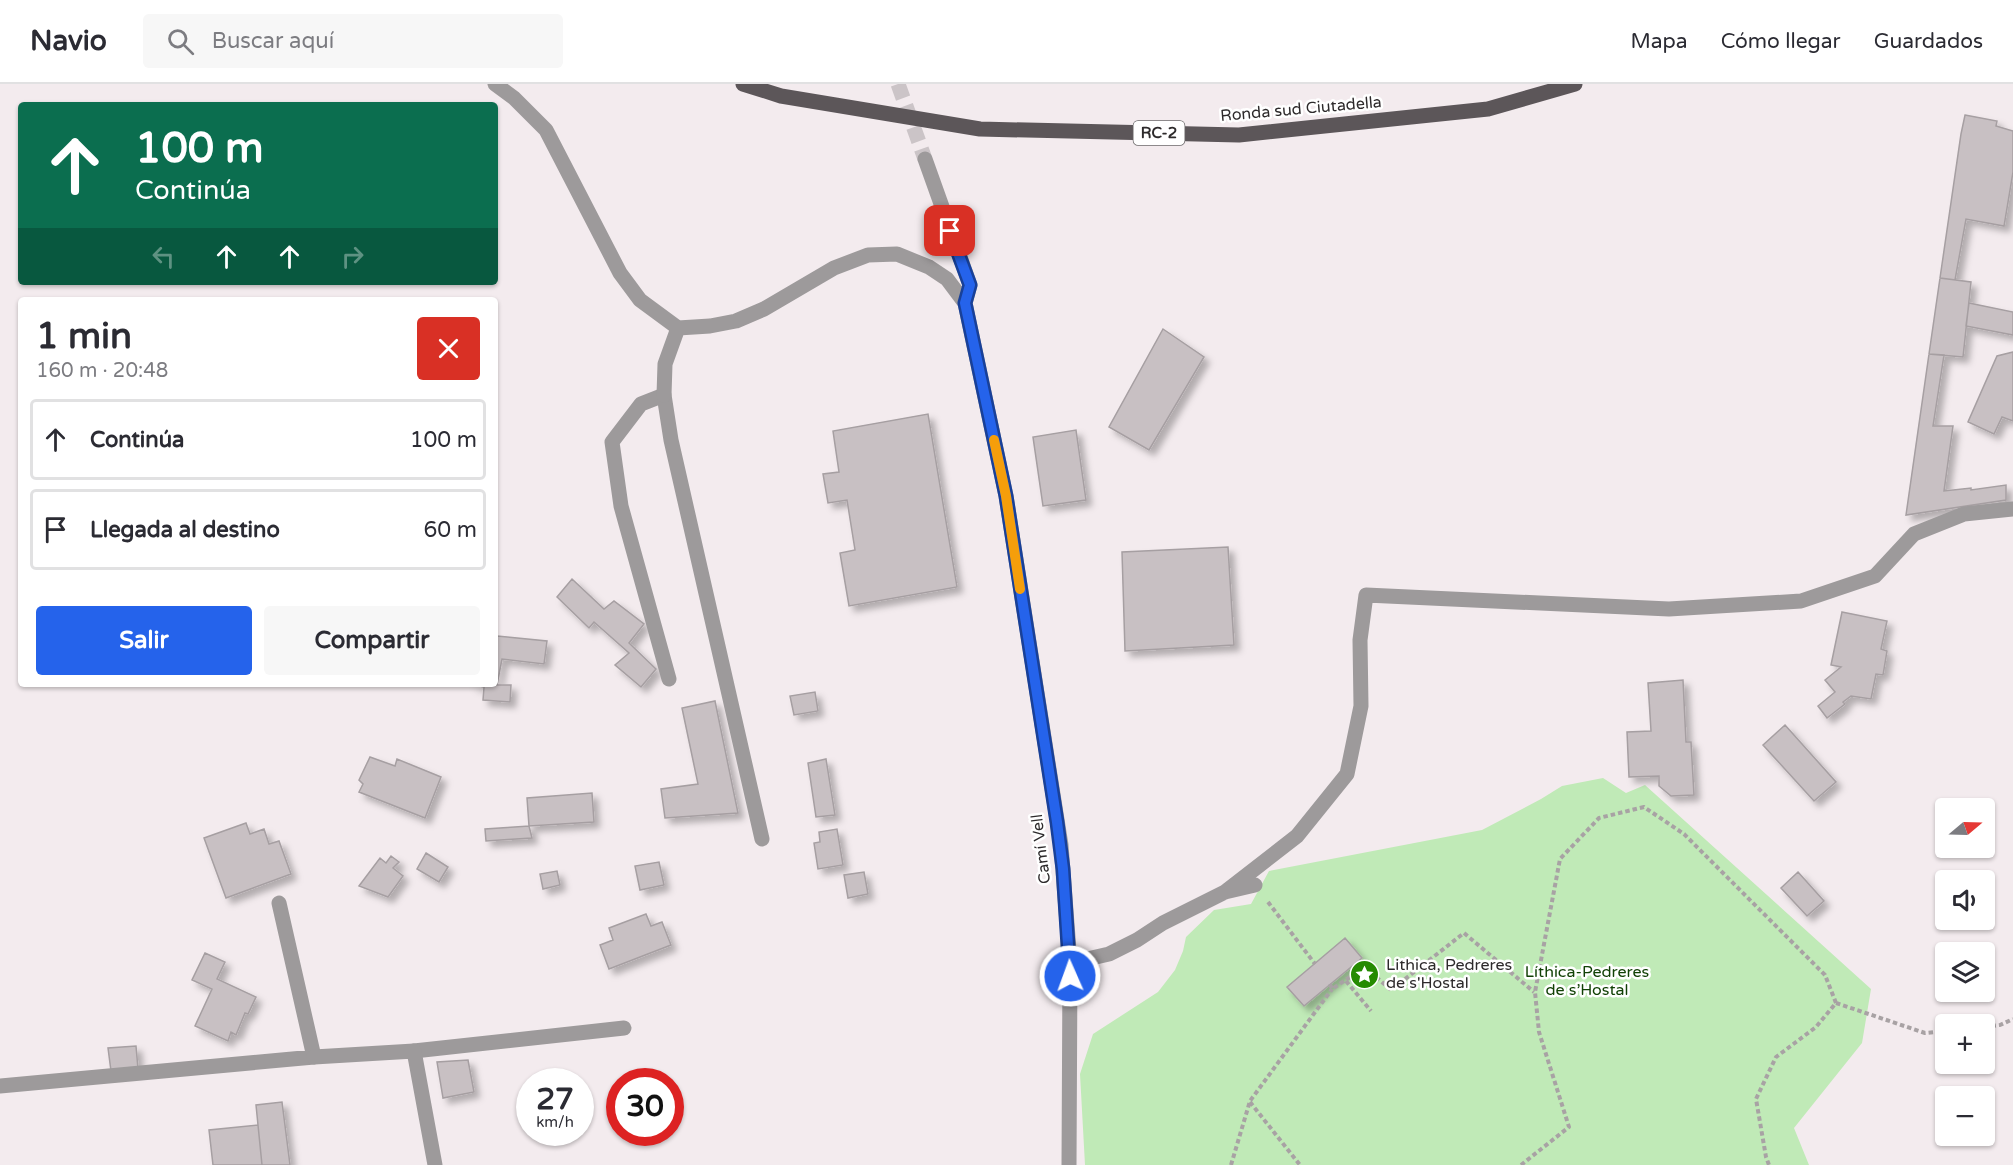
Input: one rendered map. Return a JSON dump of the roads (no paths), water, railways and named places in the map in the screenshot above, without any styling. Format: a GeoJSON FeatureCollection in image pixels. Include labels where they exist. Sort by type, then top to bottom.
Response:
{"type":"FeatureCollection","features":[{"type":"Feature","properties":{"kind":"main road","name":"Ronda sud Ciutadella"},"geometry":{"type":"LineString","coordinates":[[743,84],[781,96],[980,129],[1239,135],[1488,109],[1575,84]]}},
{"type":"Feature","properties":{"kind":"street"},"geometry":{"type":"LineString","coordinates":[[495,84],[546,130],[620,273],[640,300],[678,328],[710,326],[736,321],[764,309],[834,268],[868,255],[897,254],[929,267],[948,279],[965,303]]}},
{"type":"Feature","properties":{"kind":"street"},"geometry":{"type":"LineString","coordinates":[[925,159],[970,285],[965,303]]}},
{"type":"Feature","properties":{"kind":"street","name":"Camí Vell"},"geometry":{"type":"LineString","coordinates":[[965,303],[1006,496],[1061,845],[1070,963],[1069,1165]]}},
{"type":"Feature","properties":{"kind":"street"},"geometry":{"type":"LineString","coordinates":[[678,328],[665,364],[664,395],[671,440],[762,839]]}},
{"type":"Feature","properties":{"kind":"street"},"geometry":{"type":"LineString","coordinates":[[664,395],[641,404],[612,442],[621,506],[669,679]]}},
{"type":"Feature","properties":{"kind":"street"},"geometry":{"type":"LineString","coordinates":[[1070,963],[1108,954],[1137,940],[1162,923],[1225,892],[1298,836],[1347,774],[1361,706],[1360,640],[1365,595],[1669,609],[1801,601],[1875,576],[1914,534],[1964,514],[2013,509]]}},
{"type":"Feature","properties":{"kind":"street"},"geometry":{"type":"LineString","coordinates":[[1225,892],[1255,885]]}},
{"type":"Feature","properties":{"kind":"street"},"geometry":{"type":"LineString","coordinates":[[279,903],[314,1057]]}},
{"type":"Feature","properties":{"kind":"street"},"geometry":{"type":"LineString","coordinates":[[0,1086],[314,1057],[414,1051],[624,1028]]}},
{"type":"Feature","properties":{"kind":"street"},"geometry":{"type":"LineString","coordinates":[[414,1051],[435,1165]]}},
{"type":"Feature","properties":{"kind":"tunnel"},"geometry":{"type":"LineString","coordinates":[[898,84],[925,159]]}},
{"type":"Feature","properties":{"kind":"place","name":"Lithica, Pedreres de s'Hostal"},"geometry":{"type":"Point","coordinates":[1365,974]}},
{"type":"Feature","properties":{"kind":"park label","name":"Líthica-Pedreres de s’Hostal"},"geometry":{"type":"Point","coordinates":[1587,981]}}]}
